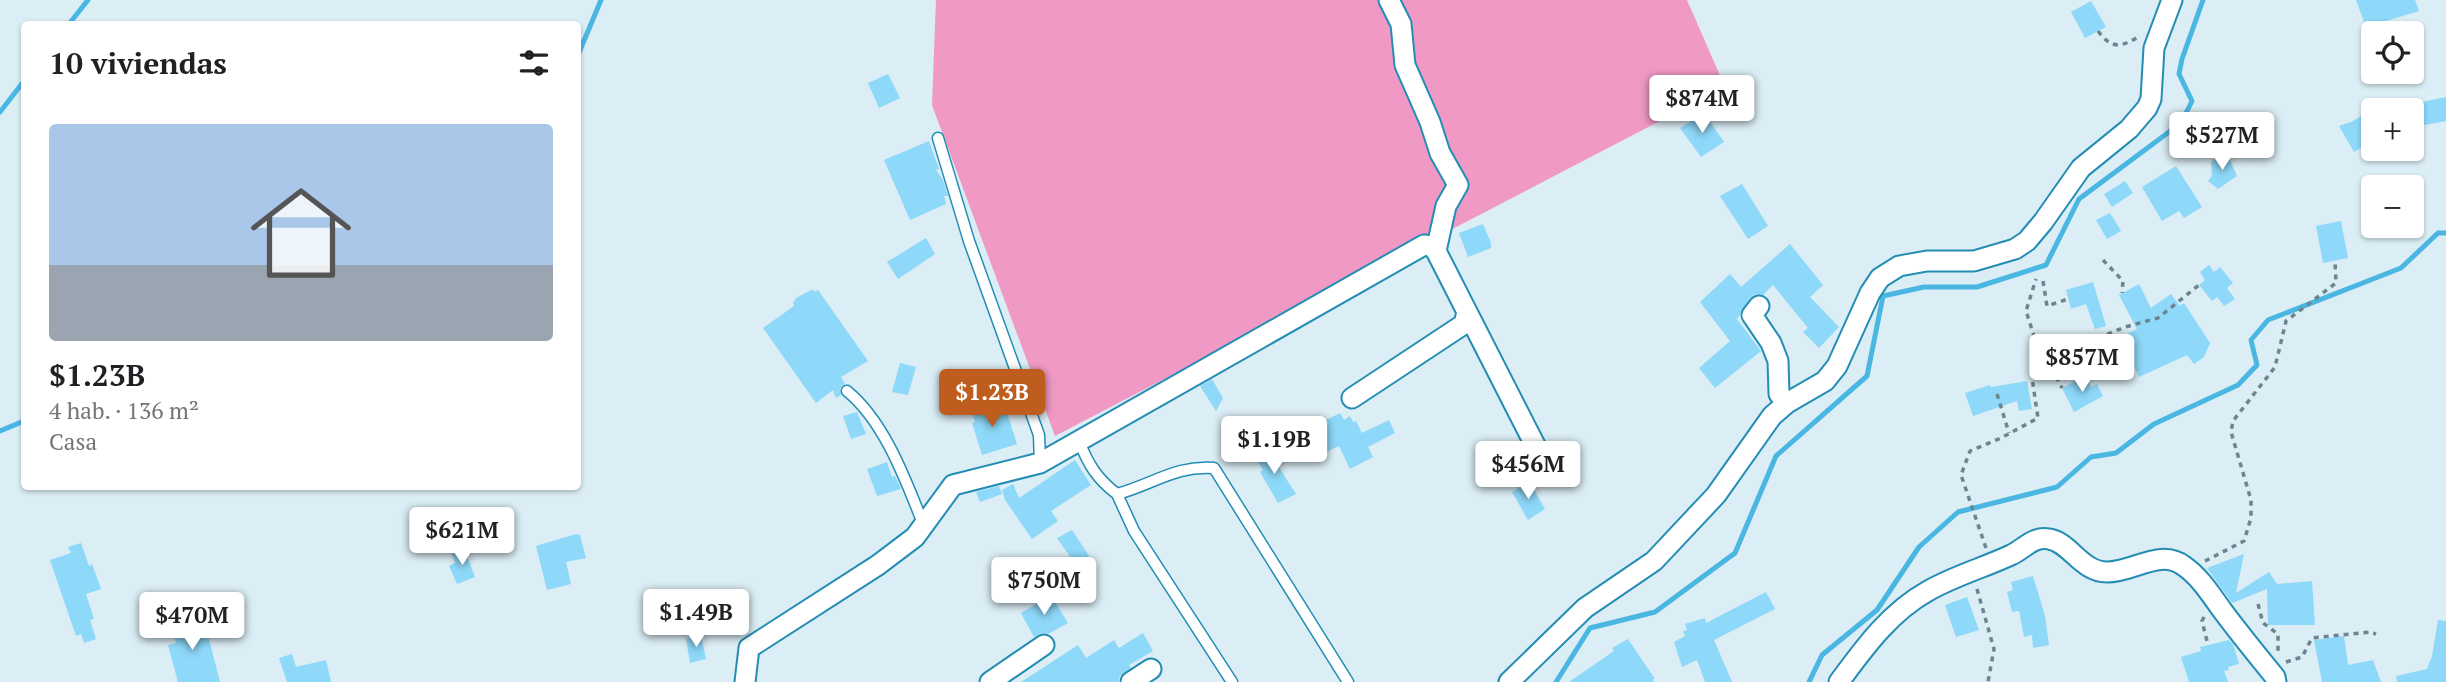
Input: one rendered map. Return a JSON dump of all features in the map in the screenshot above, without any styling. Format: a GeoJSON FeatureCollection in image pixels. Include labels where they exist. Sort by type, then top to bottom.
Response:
{"type":"FeatureCollection","features":[{"type":"Feature","properties":{"kind":"street"},"geometry":{"type":"LineString","coordinates":[[1390,0],[1401,24],[1405,65],[1430,122],[1440,153],[1458,185],[1446,206],[1436,251]]}},
{"type":"Feature","properties":{"kind":"street"},"geometry":{"type":"LineString","coordinates":[[1509,682],[1585,608],[1661,554],[1716,495],[1763,425],[1787,403],[1825,382],[1837,366],[1870,293],[1880,278],[1891,269],[1927,261],[1981,260],[2015,249],[2027,241],[2081,168],[2129,129],[2147,108],[2151,99],[2154,48],[2172,0]]}},
{"type":"Feature","properties":{"kind":"street"},"geometry":{"type":"LineString","coordinates":[[744,682],[749,648],[878,565],[915,537],[947,491],[958,482],[1040,463],[1424,245],[1431,246],[1436,251],[1537,449]]}},
{"type":"Feature","properties":{"kind":"street"},"geometry":{"type":"LineString","coordinates":[[1759,306],[1752,315],[1772,343],[1777,361],[1779,394],[1787,403]]}},
{"type":"Feature","properties":{"kind":"street"},"geometry":{"type":"LineString","coordinates":[[1352,398],[1464,324],[1467,312]]}},
{"type":"Feature","properties":{"kind":"street"},"geometry":{"type":"LineString","coordinates":[[1839,682],[1873,637],[1908,604],[1928,591],[2014,554],[2034,540],[2046,538],[2057,541],[2088,566],[2107,572],[2167,558],[2188,569],[2209,591],[2275,677],[2276,682]]}},
{"type":"Feature","properties":{"kind":"street"},"geometry":{"type":"LineString","coordinates":[[990,682],[1044,645]]}},
{"type":"Feature","properties":{"kind":"street"},"geometry":{"type":"LineString","coordinates":[[1131,682],[1151,669]]}},
{"type":"Feature","properties":{"kind":"lane"},"geometry":{"type":"LineString","coordinates":[[937,138],[969,241],[1040,436],[1040,463]]}},
{"type":"Feature","properties":{"kind":"lane"},"geometry":{"type":"LineString","coordinates":[[847,391],[860,402],[900,467],[924,526]]}},
{"type":"Feature","properties":{"kind":"lane"},"geometry":{"type":"LineString","coordinates":[[1079,441],[1088,463],[1100,480],[1117,494],[1134,531],[1231,682]]}},
{"type":"Feature","properties":{"kind":"lane"},"geometry":{"type":"LineString","coordinates":[[1117,494],[1194,466],[1213,468],[1348,682]]}},
{"type":"Feature","properties":{"kind":"path"},"geometry":{"type":"LineString","coordinates":[[2098,31],[2107,42],[2113,44],[2125,44],[2142,35]]}},
{"type":"Feature","properties":{"kind":"path"},"geometry":{"type":"LineString","coordinates":[[2103,260],[2123,281],[2122,293]]}},
{"type":"Feature","properties":{"kind":"path"},"geometry":{"type":"LineString","coordinates":[[2188,569],[2244,541],[2251,519],[2250,500],[2231,432],[2233,421],[2276,367],[2286,321],[2336,283],[2335,261]]}},
{"type":"Feature","properties":{"kind":"path"},"geometry":{"type":"LineString","coordinates":[[1991,564],[1961,475],[1970,451],[2038,418],[2032,377],[2037,345],[2026,311],[2036,279]]}},
{"type":"Feature","properties":{"kind":"path"},"geometry":{"type":"LineString","coordinates":[[2043,281],[2047,306],[2068,299]]}},
{"type":"Feature","properties":{"kind":"path"},"geometry":{"type":"LineString","coordinates":[[2034,366],[2102,336],[2158,318],[2199,285]]}},
{"type":"Feature","properties":{"kind":"path"},"geometry":{"type":"LineString","coordinates":[[2102,336],[2110,351],[2124,345]]}},
{"type":"Feature","properties":{"kind":"path"},"geometry":{"type":"LineString","coordinates":[[2047,359],[2062,388]]}},
{"type":"Feature","properties":{"kind":"path"},"geometry":{"type":"LineString","coordinates":[[1997,394],[2010,433]]}},
{"type":"Feature","properties":{"kind":"path"},"geometry":{"type":"LineString","coordinates":[[1972,571],[1994,649],[1987,680]]}},
{"type":"Feature","properties":{"kind":"path"},"geometry":{"type":"LineString","coordinates":[[2258,604],[2263,623],[2278,634],[2278,664],[2302,657],[2312,638],[2370,632],[2376,634]]}},
{"type":"Feature","properties":{"kind":"shaded area"},"geometry":{"type":"Polygon","coordinates":[[[936,0],[1687,0],[1725,87],[1055,436],[932,105],[936,0]]]}},
{"type":"Feature","properties":{"kind":"building"},"geometry":{"type":"Polygon","coordinates":[[[2356,0],[2415,0],[2419,11],[2386,21],[2364,21],[2356,0]]]}},
{"type":"Feature","properties":{"kind":"building"},"geometry":{"type":"Polygon","coordinates":[[[2091,1],[2106,27],[2085,38],[2071,12],[2091,1]]]}},
{"type":"Feature","properties":{"kind":"building"},"geometry":{"type":"Polygon","coordinates":[[[888,74],[900,98],[879,108],[868,83],[888,74]]]}},
{"type":"Feature","properties":{"kind":"building"},"geometry":{"type":"Polygon","coordinates":[[[2446,97],[2446,121],[2424,125],[2424,102],[2446,97]]]}},
{"type":"Feature","properties":{"kind":"building"},"geometry":{"type":"Polygon","coordinates":[[[1704,113],[1724,142],[1701,157],[1680,128],[1704,113]]]}},
{"type":"Feature","properties":{"kind":"building"},"geometry":{"type":"Polygon","coordinates":[[[2361,116],[2361,148],[2354,152],[2339,126],[2361,116]]]}},
{"type":"Feature","properties":{"kind":"building"},"geometry":{"type":"Polygon","coordinates":[[[929,141],[939,169],[936,170],[943,180],[948,196],[944,196],[946,204],[910,220],[884,160],[929,141]]]}},
{"type":"Feature","properties":{"kind":"building"},"geometry":{"type":"Polygon","coordinates":[[[2220,156],[2230,160],[2237,176],[2218,189],[2208,181],[2212,176],[2211,162],[2220,156]]]}},
{"type":"Feature","properties":{"kind":"building"},"geometry":{"type":"Polygon","coordinates":[[[2176,166],[2202,207],[2184,218],[2179,211],[2162,221],[2142,187],[2176,166]]]}},
{"type":"Feature","properties":{"kind":"building"},"geometry":{"type":"Polygon","coordinates":[[[2125,181],[2133,193],[2112,207],[2104,194],[2125,181]]]}},
{"type":"Feature","properties":{"kind":"building"},"geometry":{"type":"Polygon","coordinates":[[[1742,184],[1768,226],[1748,239],[1720,196],[1742,184]]]}},
{"type":"Feature","properties":{"kind":"building"},"geometry":{"type":"Polygon","coordinates":[[[2110,213],[2121,231],[2107,239],[2096,220],[2110,213]]]}},
{"type":"Feature","properties":{"kind":"building"},"geometry":{"type":"Polygon","coordinates":[[[2341,221],[2348,258],[2323,263],[2316,226],[2341,221]]]}},
{"type":"Feature","properties":{"kind":"building"},"geometry":{"type":"Polygon","coordinates":[[[1483,224],[1491,248],[1468,257],[1459,233],[1483,224]]]}},
{"type":"Feature","properties":{"kind":"building"},"geometry":{"type":"Polygon","coordinates":[[[926,238],[935,254],[898,279],[887,262],[926,238]]]}},
{"type":"Feature","properties":{"kind":"building"},"geometry":{"type":"Polygon","coordinates":[[[1790,244],[1823,285],[1810,297],[1839,327],[1819,348],[1803,332],[1808,328],[1773,285],[1763,295],[1755,294],[1750,298],[1737,319],[1761,351],[1715,388],[1699,368],[1730,341],[1700,302],[1730,274],[1741,287],[1790,244]]]}},
{"type":"Feature","properties":{"kind":"building"},"geometry":{"type":"Polygon","coordinates":[[[2209,265],[2214,272],[2220,267],[2233,283],[2227,288],[2235,299],[2224,306],[2217,297],[2212,301],[2199,285],[2205,280],[2200,272],[2209,265]]]}},
{"type":"Feature","properties":{"kind":"building"},"geometry":{"type":"Polygon","coordinates":[[[2093,282],[2106,326],[2095,329],[2086,304],[2071,309],[2066,290],[2093,282]]]}},
{"type":"Feature","properties":{"kind":"building"},"geometry":{"type":"Polygon","coordinates":[[[2139,284],[2151,308],[2171,294],[2180,306],[2184,303],[2210,343],[2204,357],[2194,364],[2187,355],[2139,377],[2121,337],[2137,329],[2119,295],[2139,284]]]}},
{"type":"Feature","properties":{"kind":"building"},"geometry":{"type":"Polygon","coordinates":[[[813,289],[814,292],[818,290],[868,361],[841,377],[845,384],[840,389],[841,395],[836,398],[833,390],[816,403],[763,328],[794,306],[796,298],[813,289]]]}},
{"type":"Feature","properties":{"kind":"building"},"geometry":{"type":"Polygon","coordinates":[[[900,363],[916,367],[908,395],[892,392],[900,363]]]}},
{"type":"Feature","properties":{"kind":"building"},"geometry":{"type":"Polygon","coordinates":[[[2085,376],[2091,387],[2097,384],[2103,396],[2074,412],[2062,388],[2085,376]]]}},
{"type":"Feature","properties":{"kind":"building"},"geometry":{"type":"Polygon","coordinates":[[[1212,379],[1223,398],[1216,411],[1200,386],[1212,379]]]}},
{"type":"Feature","properties":{"kind":"building"},"geometry":{"type":"Polygon","coordinates":[[[2027,381],[2032,409],[2019,411],[2017,401],[1973,416],[1965,393],[1990,385],[2027,381]]]}},
{"type":"Feature","properties":{"kind":"building"},"geometry":{"type":"Polygon","coordinates":[[[988,397],[993,417],[1007,413],[1017,444],[982,455],[972,423],[975,422],[972,412],[988,397]]]}},
{"type":"Feature","properties":{"kind":"building"},"geometry":{"type":"Polygon","coordinates":[[[857,412],[866,434],[851,439],[843,416],[857,412]]]}},
{"type":"Feature","properties":{"kind":"building"},"geometry":{"type":"Polygon","coordinates":[[[1340,413],[1344,420],[1350,416],[1353,422],[1356,421],[1362,433],[1389,420],[1395,433],[1368,447],[1373,457],[1350,469],[1339,446],[1324,453],[1312,427],[1340,413]]]}},
{"type":"Feature","properties":{"kind":"building"},"geometry":{"type":"Polygon","coordinates":[[[1266,447],[1296,494],[1278,503],[1260,472],[1263,470],[1254,455],[1266,447]]]}},
{"type":"Feature","properties":{"kind":"building"},"geometry":{"type":"Polygon","coordinates":[[[1075,460],[1091,485],[1051,511],[1058,521],[1032,539],[1005,500],[1002,490],[1013,484],[1019,498],[1075,460]]]}},
{"type":"Feature","properties":{"kind":"building"},"geometry":{"type":"Polygon","coordinates":[[[887,462],[892,477],[895,476],[901,489],[877,496],[867,469],[887,462]]]}},
{"type":"Feature","properties":{"kind":"building"},"geometry":{"type":"Polygon","coordinates":[[[1529,481],[1545,509],[1528,520],[1512,492],[1529,481]]]}},
{"type":"Feature","properties":{"kind":"building"},"geometry":{"type":"Polygon","coordinates":[[[999,486],[1002,494],[980,502],[976,492],[999,486]]]}},
{"type":"Feature","properties":{"kind":"building"},"geometry":{"type":"Polygon","coordinates":[[[1072,530],[1095,565],[1082,574],[1057,538],[1072,530]]]}},
{"type":"Feature","properties":{"kind":"building"},"geometry":{"type":"Polygon","coordinates":[[[580,535],[586,558],[566,562],[571,584],[547,590],[536,546],[580,535]]]}},
{"type":"Feature","properties":{"kind":"building"},"geometry":{"type":"Polygon","coordinates":[[[81,543],[101,589],[86,594],[94,619],[90,620],[96,639],[84,643],[81,634],[76,636],[50,560],[71,553],[68,547],[81,543]]]}},
{"type":"Feature","properties":{"kind":"building"},"geometry":{"type":"Polygon","coordinates":[[[464,549],[475,577],[457,584],[449,566],[455,563],[452,554],[464,549]]]}},
{"type":"Feature","properties":{"kind":"building"},"geometry":{"type":"Polygon","coordinates":[[[2244,554],[2236,593],[2269,572],[2277,584],[2312,581],[2315,625],[2268,625],[2267,589],[2232,603],[2207,568],[2244,554]]]}},
{"type":"Feature","properties":{"kind":"building"},"geometry":{"type":"Polygon","coordinates":[[[2033,576],[2045,616],[2049,645],[2033,648],[2032,635],[2024,637],[2019,611],[2012,612],[2007,592],[2013,590],[2011,582],[2033,576]]]}},
{"type":"Feature","properties":{"kind":"building"},"geometry":{"type":"Polygon","coordinates":[[[1766,592],[1775,609],[1714,640],[1732,682],[1705,682],[1697,660],[1682,667],[1674,642],[1685,636],[1685,624],[1705,618],[1706,623],[1766,592]]]}},
{"type":"Feature","properties":{"kind":"building"},"geometry":{"type":"Polygon","coordinates":[[[1051,595],[1068,623],[1048,634],[1042,633],[1034,637],[1021,613],[1051,595]]]}},
{"type":"Feature","properties":{"kind":"building"},"geometry":{"type":"Polygon","coordinates":[[[1967,597],[1979,630],[1956,637],[1945,605],[1967,597]]]}},
{"type":"Feature","properties":{"kind":"building"},"geometry":{"type":"Polygon","coordinates":[[[191,615],[208,635],[220,682],[178,682],[168,645],[176,643],[170,620],[191,615]]]}},
{"type":"Feature","properties":{"kind":"building"},"geometry":{"type":"Polygon","coordinates":[[[2438,620],[2446,621],[2446,682],[2397,682],[2396,676],[2427,669],[2438,620]]]}},
{"type":"Feature","properties":{"kind":"building"},"geometry":{"type":"Polygon","coordinates":[[[1143,633],[1153,651],[1129,665],[1131,668],[1120,676],[1118,682],[1021,682],[1078,645],[1086,658],[1114,640],[1119,648],[1143,633]]]}},
{"type":"Feature","properties":{"kind":"building"},"geometry":{"type":"Polygon","coordinates":[[[701,636],[706,659],[690,663],[686,639],[701,636]]]}},
{"type":"Feature","properties":{"kind":"building"},"geometry":{"type":"Polygon","coordinates":[[[2344,636],[2348,665],[2373,660],[2381,682],[2322,682],[2314,640],[2344,636]]]}},
{"type":"Feature","properties":{"kind":"building"},"geometry":{"type":"Polygon","coordinates":[[[1628,639],[1655,679],[1654,682],[1569,682],[1614,651],[1612,648],[1628,639]]]}},
{"type":"Feature","properties":{"kind":"building"},"geometry":{"type":"Polygon","coordinates":[[[2229,640],[2233,644],[2239,664],[2224,671],[2228,682],[2189,682],[2181,657],[2201,651],[2200,647],[2229,640]]]}},
{"type":"Feature","properties":{"kind":"building"},"geometry":{"type":"Polygon","coordinates":[[[292,654],[296,667],[326,660],[331,682],[287,682],[279,658],[292,654]]]}},
{"type":"Feature","properties":{"kind":"waterway"},"geometry":{"type":"LineString","coordinates":[[71,21],[88,0]]}},
{"type":"Feature","properties":{"kind":"waterway"},"geometry":{"type":"LineString","coordinates":[[581,48],[601,0]]}},
{"type":"Feature","properties":{"kind":"waterway"},"geometry":{"type":"LineString","coordinates":[[1556,682],[1590,628],[1655,612],[1735,553],[1776,456],[1867,376],[1883,296],[1924,287],[1977,287],[2046,265],[2079,199],[2181,123],[2192,101],[2179,74],[2203,0]]}},
{"type":"Feature","properties":{"kind":"waterway"},"geometry":{"type":"LineString","coordinates":[[0,112],[21,85]]}},
{"type":"Feature","properties":{"kind":"waterway"},"geometry":{"type":"LineString","coordinates":[[1809,682],[1822,655],[1877,610],[1919,547],[1958,512],[2057,487],[2091,457],[2116,453],[2154,424],[2238,385],[2257,365],[2251,340],[2268,320],[2401,268],[2438,233],[2446,233]]}},
{"type":"Feature","properties":{"kind":"waterway"},"geometry":{"type":"LineString","coordinates":[[0,431],[21,422]]}}]}
